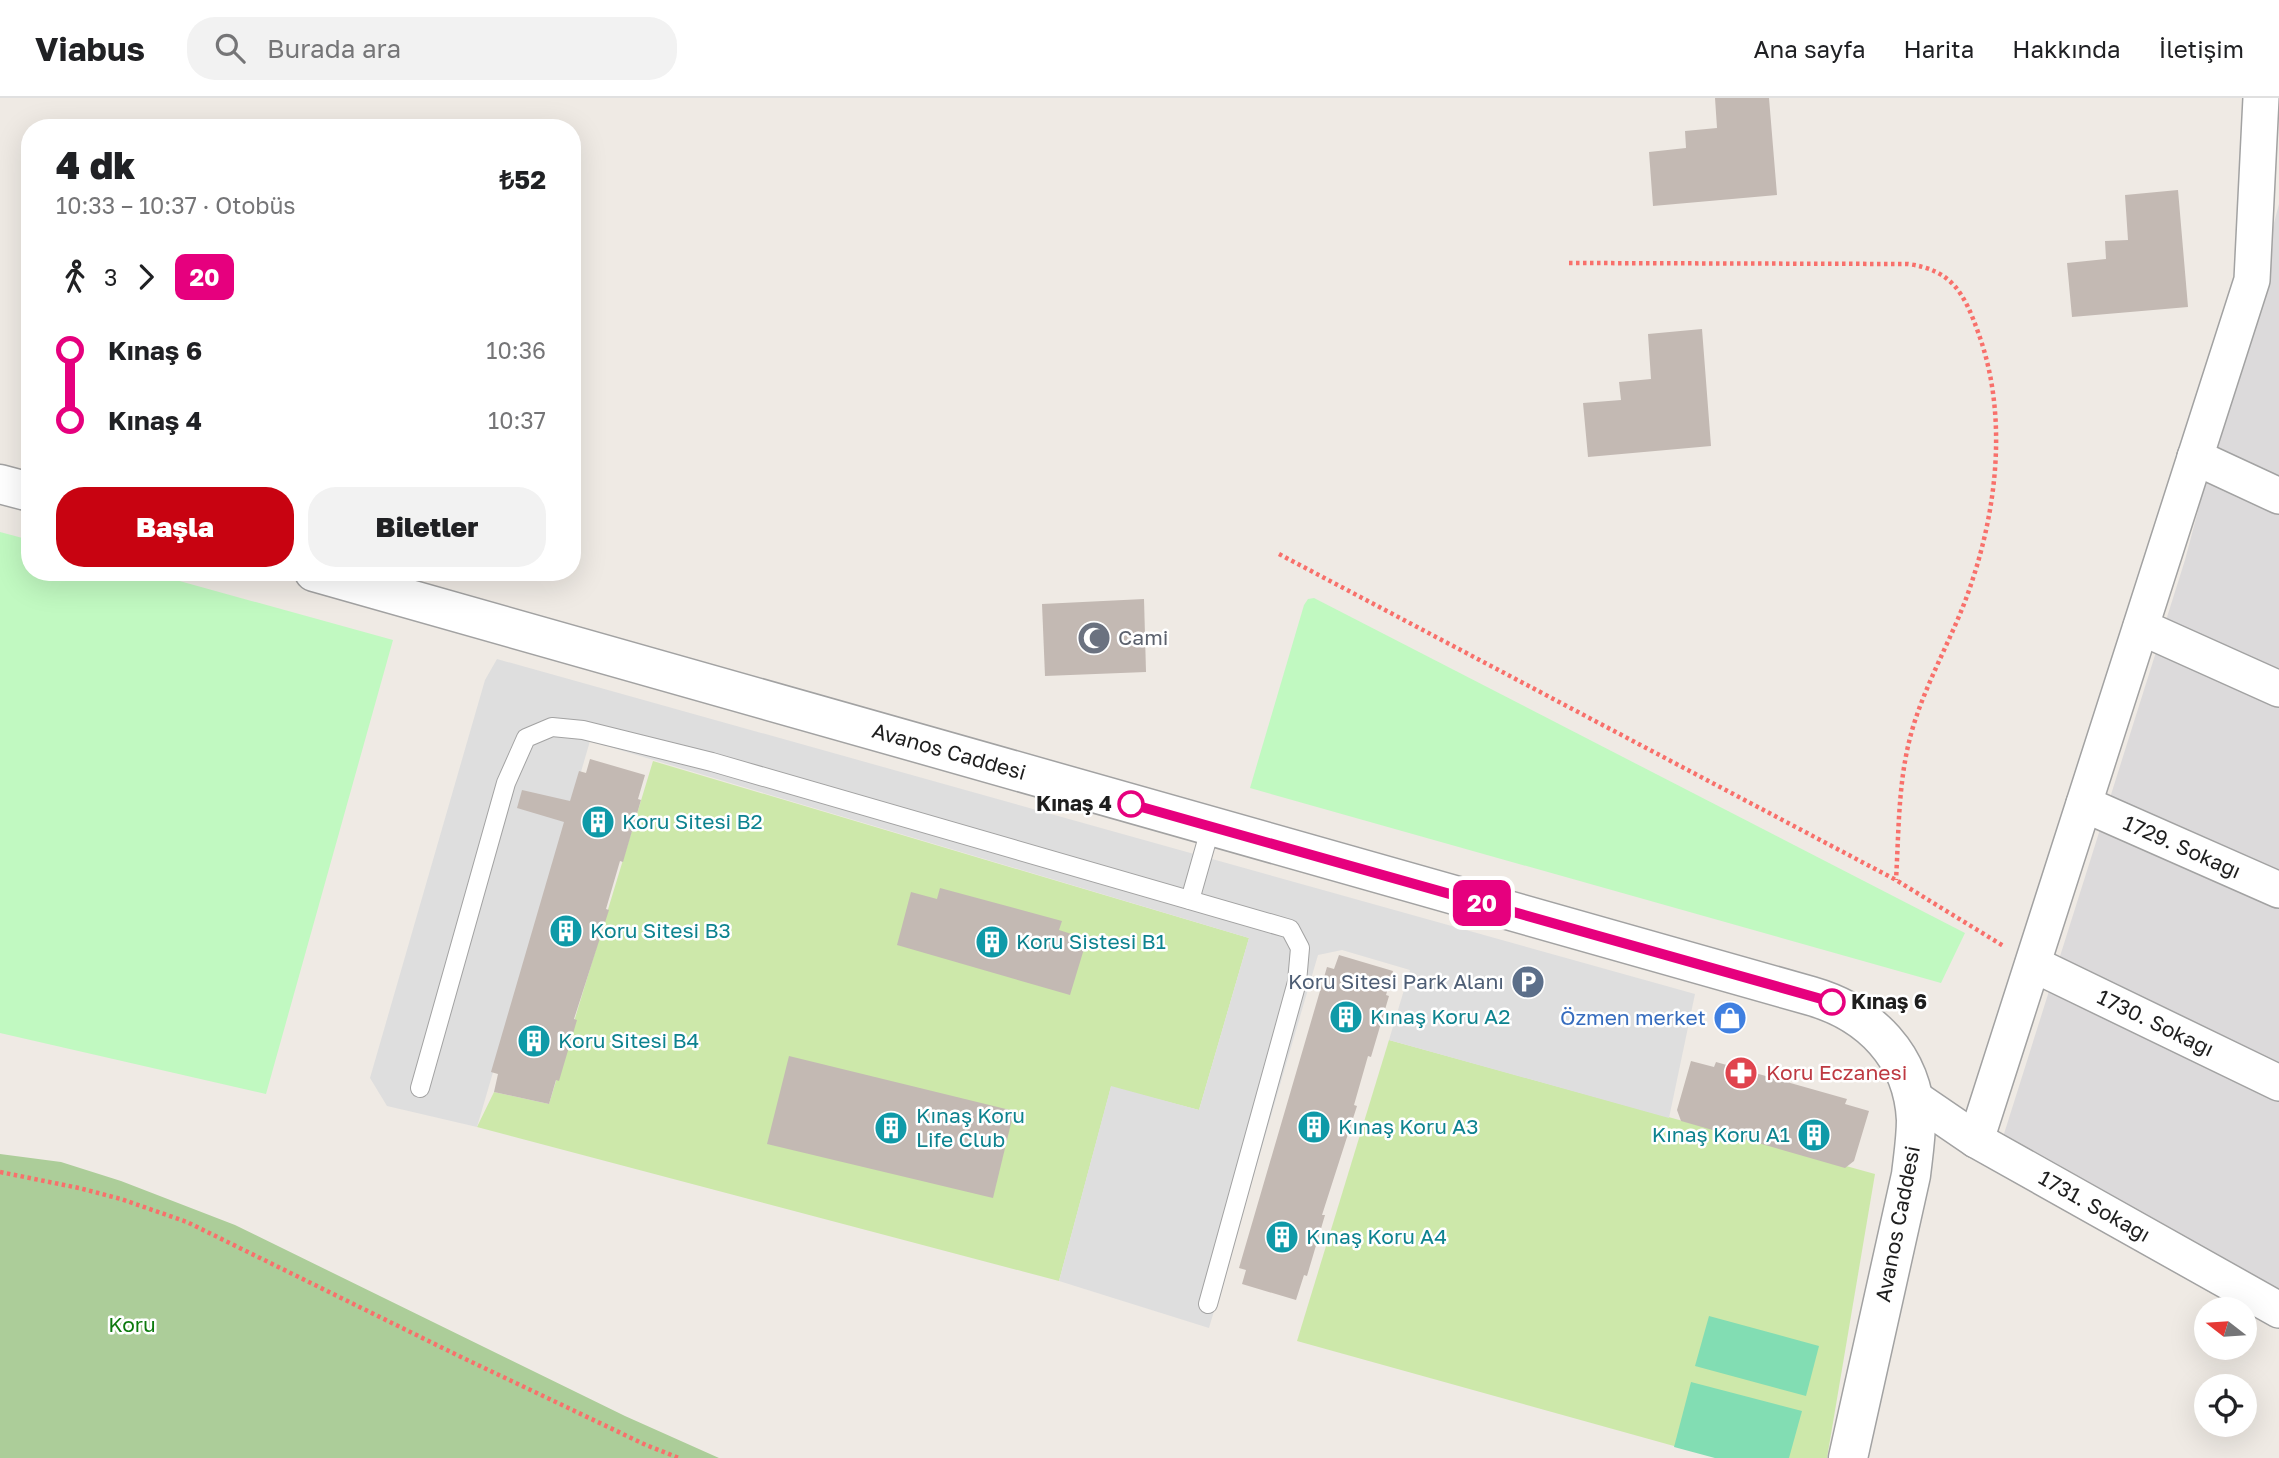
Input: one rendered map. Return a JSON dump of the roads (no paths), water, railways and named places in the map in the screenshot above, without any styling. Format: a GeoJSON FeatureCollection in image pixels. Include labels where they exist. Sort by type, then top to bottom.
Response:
{"type":"FeatureCollection","features":[{"type":"Feature","properties":{"kind":"street"},"geometry":{"type":"LineString","coordinates":[[1976,1140],[2195,457],[2266,286],[2261,98]]}},
{"type":"Feature","properties":{"kind":"street"},"geometry":{"type":"LineString","coordinates":[[2195,457],[2279,496]]}},
{"type":"Feature","properties":{"kind":"street"},"geometry":{"type":"LineString","coordinates":[[0,484],[21,490]]}},
{"type":"Feature","properties":{"kind":"street","name":"Avanos Caddesi"},"geometry":{"type":"LineString","coordinates":[[346,581],[1832,1002],[1861,1019],[1886,1041],[1907,1077],[1913,1097],[1916,1139],[1911,1175],[1848,1458]]}},
{"type":"Feature","properties":{"kind":"street"},"geometry":{"type":"LineString","coordinates":[[2141,627],[2279,689]]}},
{"type":"Feature","properties":{"kind":"street","name":"1729. Sokağı"},"geometry":{"type":"LineString","coordinates":[[2084,804],[2279,890]]}},
{"type":"Feature","properties":{"kind":"street","name":"1730. Sokağı"},"geometry":{"type":"LineString","coordinates":[[2033,964],[2279,1083]]}},
{"type":"Feature","properties":{"kind":"street","name":"1731. Sokağı"},"geometry":{"type":"LineString","coordinates":[[1913,1097],[1976,1140],[2279,1310]]}},
{"type":"Feature","properties":{"kind":"lane"},"geometry":{"type":"LineString","coordinates":[[420,1088],[506,783],[526,738],[552,727],[583,730],[712,762],[1290,929],[1300,948],[1297,982],[1208,1304]]}},
{"type":"Feature","properties":{"kind":"lane"},"geometry":{"type":"LineString","coordinates":[[1190,900],[1211,826]]}},
{"type":"Feature","properties":{"kind":"place","name":"Cami"},"geometry":{"type":"Point","coordinates":[1094,638]}},
{"type":"Feature","properties":{"kind":"place","name":"Kınaş 4"},"geometry":{"type":"Point","coordinates":[1131,804]}},
{"type":"Feature","properties":{"kind":"place","name":"Koru Sitesi B2"},"geometry":{"type":"Point","coordinates":[598,822]}},
{"type":"Feature","properties":{"kind":"place","name":"Koru Sitesi B3"},"geometry":{"type":"Point","coordinates":[566,931]}},
{"type":"Feature","properties":{"kind":"place","name":"Koru Sistesi B1"},"geometry":{"type":"Point","coordinates":[992,942]}},
{"type":"Feature","properties":{"kind":"place","name":"Koru Sitesi Park Alanı"},"geometry":{"type":"Point","coordinates":[1528,982]}},
{"type":"Feature","properties":{"kind":"place","name":"Kınaş 6"},"geometry":{"type":"Point","coordinates":[1832,1002]}},
{"type":"Feature","properties":{"kind":"place","name":"Kınaş Koru A2"},"geometry":{"type":"Point","coordinates":[1346,1017]}},
{"type":"Feature","properties":{"kind":"place","name":"Özmen merket"},"geometry":{"type":"Point","coordinates":[1730,1018]}},
{"type":"Feature","properties":{"kind":"place","name":"Koru Sitesi B4"},"geometry":{"type":"Point","coordinates":[534,1041]}},
{"type":"Feature","properties":{"kind":"place","name":"Koru Eczanesi"},"geometry":{"type":"Point","coordinates":[1741,1073]}},
{"type":"Feature","properties":{"kind":"place","name":"Kınaş Koru A3"},"geometry":{"type":"Point","coordinates":[1314,1127]}},
{"type":"Feature","properties":{"kind":"place","name":"Kınaş Koru Life Club"},"geometry":{"type":"Point","coordinates":[891,1128]}},
{"type":"Feature","properties":{"kind":"place","name":"Kınaş Koru A1"},"geometry":{"type":"Point","coordinates":[1814,1135]}},
{"type":"Feature","properties":{"kind":"place","name":"Kınaş Koru A4"},"geometry":{"type":"Point","coordinates":[1282,1237]}},
{"type":"Feature","properties":{"kind":"park label","name":"Koru"},"geometry":{"type":"Point","coordinates":[132,1325]}}]}
